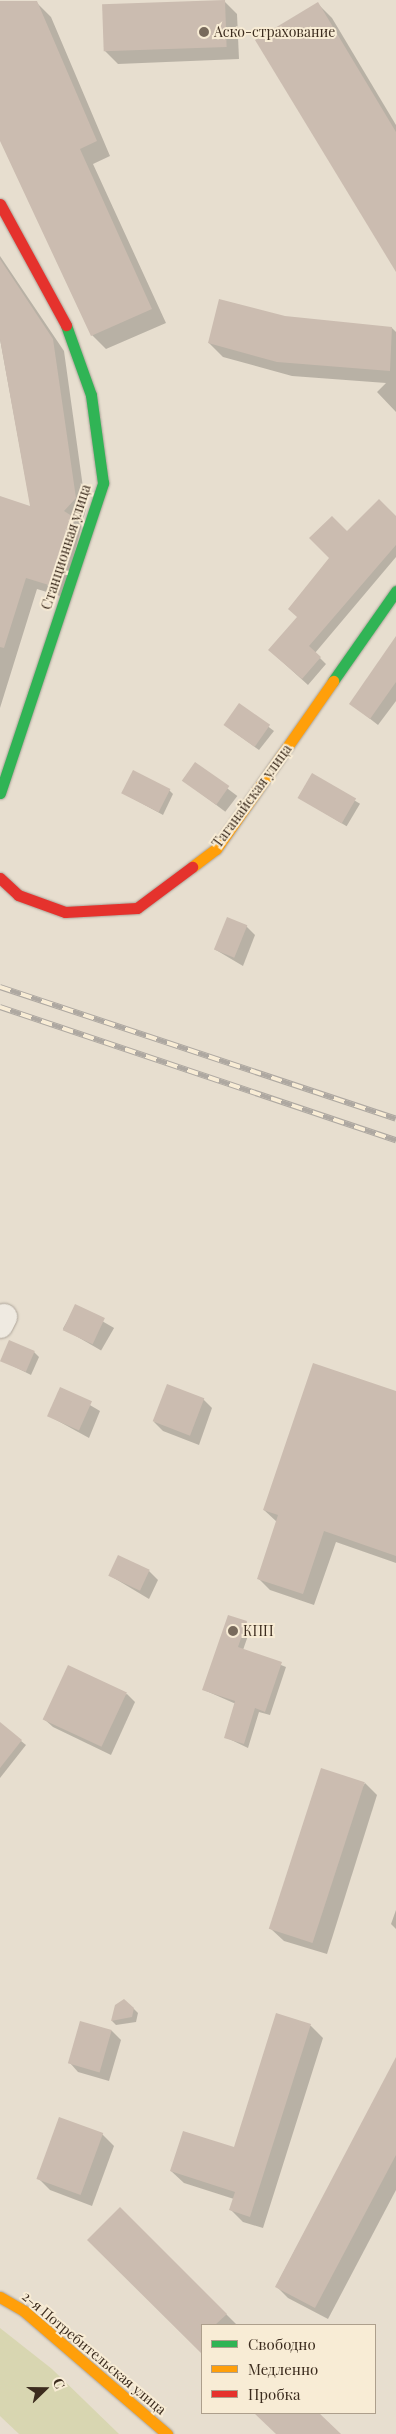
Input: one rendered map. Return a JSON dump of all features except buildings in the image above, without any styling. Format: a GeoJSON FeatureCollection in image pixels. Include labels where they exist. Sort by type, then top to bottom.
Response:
{"type":"FeatureCollection","features":[{"type":"Feature","properties":{"kind":"street","name":"Станционная улица"},"geometry":{"type":"LineString","coordinates":[[0,204],[69,334],[91,395],[103,483],[0,793]]}},
{"type":"Feature","properties":{"kind":"street","name":"Таганайская улица"},"geometry":{"type":"LineString","coordinates":[[0,878],[18,895],[65,912],[137,908],[216,849],[396,592]]}},
{"type":"Feature","properties":{"kind":"street","name":"2-я Потребительская улица"},"geometry":{"type":"LineString","coordinates":[[0,2297],[24,2311],[167,2434]]}},
{"type":"Feature","properties":{"kind":"shaded area"},"geometry":{"type":"Polygon","coordinates":[[[0,2328],[52,2369],[119,2434],[19,2434],[0,2416],[0,2328]]]}},
{"type":"Feature","properties":{"kind":"railway"},"geometry":{"type":"LineString","coordinates":[[0,987],[396,1119]]}},
{"type":"Feature","properties":{"kind":"railway"},"geometry":{"type":"LineString","coordinates":[[0,1007],[396,1140]]}},
{"type":"Feature","properties":{"kind":"traffic: fast"},"geometry":{"type":"LineString","coordinates":[[0,793],[103,483],[91,395],[66,325]]}},
{"type":"Feature","properties":{"kind":"traffic: fast"},"geometry":{"type":"LineString","coordinates":[[333,681],[396,591]]}},
{"type":"Feature","properties":{"kind":"traffic: slow"},"geometry":{"type":"LineString","coordinates":[[192,867],[216,849],[333,681]]}},
{"type":"Feature","properties":{"kind":"traffic: slow"},"geometry":{"type":"LineString","coordinates":[[0,2297],[24,2311],[167,2434]]}},
{"type":"Feature","properties":{"kind":"traffic: jam"},"geometry":{"type":"LineString","coordinates":[[0,204],[66,325]]}},
{"type":"Feature","properties":{"kind":"traffic: jam"},"geometry":{"type":"LineString","coordinates":[[0,878],[18,895],[65,912],[137,908],[192,867]]}},
{"type":"Feature","properties":{"kind":"place","name":"Аско-страхование"},"geometry":{"type":"Point","coordinates":[204,32]}},
{"type":"Feature","properties":{"kind":"place","name":"КПП"},"geometry":{"type":"Point","coordinates":[233,1631]}}]}
